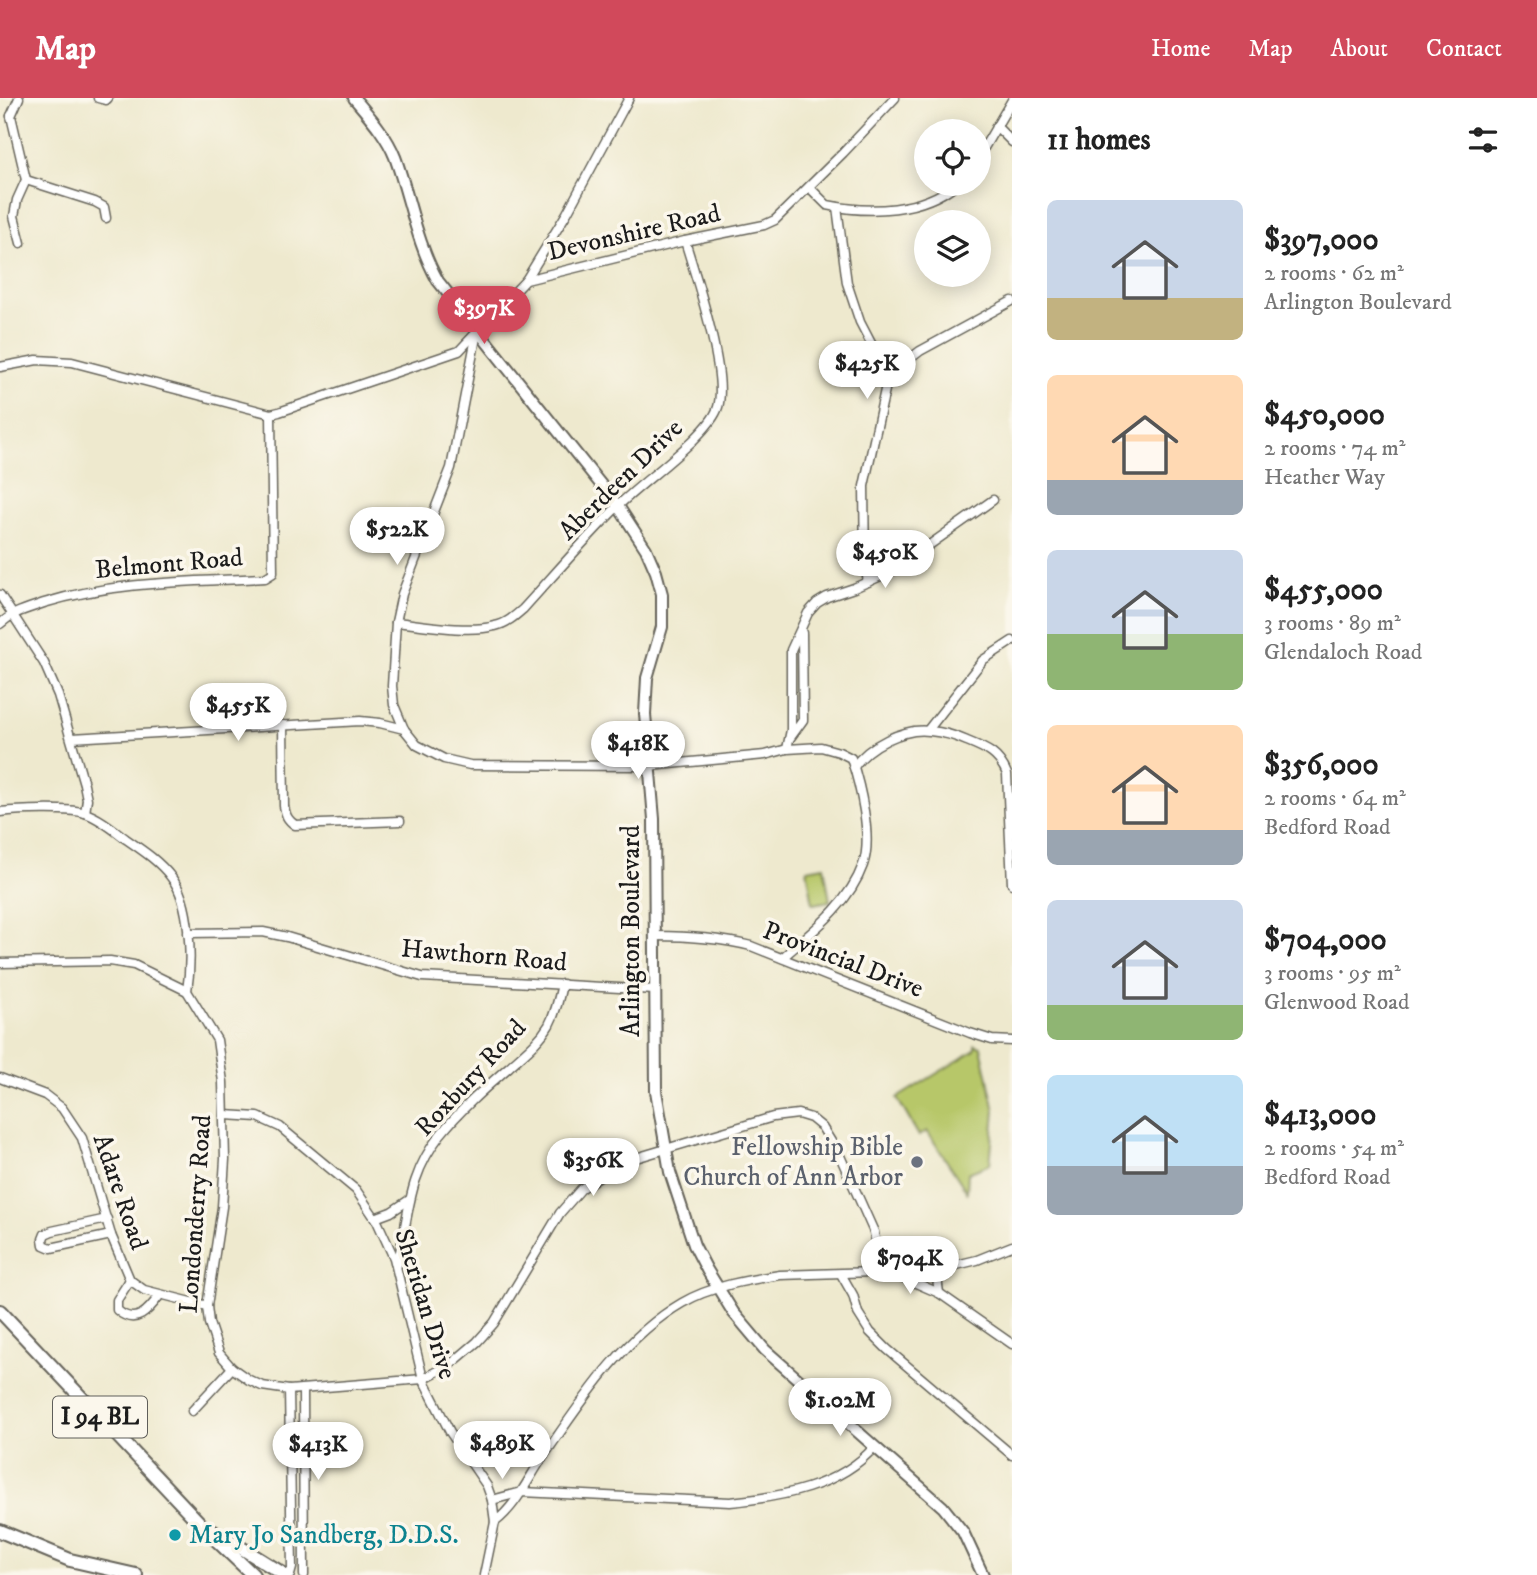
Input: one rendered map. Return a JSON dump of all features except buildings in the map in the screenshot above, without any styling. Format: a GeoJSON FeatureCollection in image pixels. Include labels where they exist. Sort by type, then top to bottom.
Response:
{"type":"FeatureCollection","features":[{"type":"Feature","properties":{"kind":"main road","name":"I 94 BL"},"geometry":{"type":"LineString","coordinates":[[0,1311],[238,1563],[253,1575]]}},
{"type":"Feature","properties":{"kind":"main road","name":"I 94 BL"},"geometry":{"type":"LineString","coordinates":[[201,1522],[250,1555],[288,1575]]}},
{"type":"Feature","properties":{"kind":"main road"},"geometry":{"type":"LineString","coordinates":[[0,1531],[70,1560],[136,1575]]}},
{"type":"Feature","properties":{"kind":"street"},"geometry":{"type":"LineString","coordinates":[[19,98],[11,116],[26,180],[17,200],[14,216],[21,243]]}},
{"type":"Feature","properties":{"kind":"street"},"geometry":{"type":"LineString","coordinates":[[98,98],[108,98]]}},
{"type":"Feature","properties":{"kind":"street","name":"Arlington Boulevard"},"geometry":{"type":"LineString","coordinates":[[354,98],[378,126],[394,156],[431,269],[477,332],[618,506],[646,549],[656,572],[662,594],[660,633],[645,696],[654,819],[656,1091],[670,1172],[694,1245],[733,1312],[765,1350],[943,1507],[964,1534],[983,1575]]}},
{"type":"Feature","properties":{"kind":"street"},"geometry":{"type":"LineString","coordinates":[[526,280],[567,213],[629,98]]}},
{"type":"Feature","properties":{"kind":"street","name":"Devonshire Road"},"geometry":{"type":"LineString","coordinates":[[271,414],[460,351],[526,280],[685,241],[764,225],[775,220],[895,98]]}},
{"type":"Feature","properties":{"kind":"street"},"geometry":{"type":"LineString","coordinates":[[991,136],[1012,100]]}},
{"type":"Feature","properties":{"kind":"street"},"geometry":{"type":"LineString","coordinates":[[0,117],[11,116]]}},
{"type":"Feature","properties":{"kind":"street"},"geometry":{"type":"LineString","coordinates":[[996,127],[1012,142]]}},
{"type":"Feature","properties":{"kind":"street"},"geometry":{"type":"LineString","coordinates":[[26,180],[95,202],[104,208],[107,218]]}},
{"type":"Feature","properties":{"kind":"street"},"geometry":{"type":"LineString","coordinates":[[809,187],[827,205],[836,207],[893,209],[915,206],[937,196]]}},
{"type":"Feature","properties":{"kind":"street"},"geometry":{"type":"LineString","coordinates":[[836,207],[847,283],[860,322],[888,376]]}},
{"type":"Feature","properties":{"kind":"street","name":"Aberdeen Drive"},"geometry":{"type":"LineString","coordinates":[[396,622],[477,628],[496,626],[509,621],[618,506],[707,428],[718,407],[720,396],[717,361],[685,241]]}},
{"type":"Feature","properties":{"kind":"street"},"geometry":{"type":"LineString","coordinates":[[868,582],[865,565],[863,486],[888,376],[920,351],[1012,301]]}},
{"type":"Feature","properties":{"kind":"street"},"geometry":{"type":"LineString","coordinates":[[477,332],[451,468],[402,594],[396,622],[392,687],[394,705],[404,729],[417,745],[431,754],[470,765],[649,766],[821,747],[851,758],[864,813],[864,863],[850,891],[827,918],[782,958]]}},
{"type":"Feature","properties":{"kind":"street"},"geometry":{"type":"LineString","coordinates":[[0,367],[37,360],[72,362],[271,414]]}},
{"type":"Feature","properties":{"kind":"street","name":"Belmont Road"},"geometry":{"type":"LineString","coordinates":[[0,624],[12,613],[97,590],[136,584],[265,578],[273,573],[271,414]]}},
{"type":"Feature","properties":{"kind":"street"},"geometry":{"type":"LineString","coordinates":[[787,749],[790,738],[791,650],[808,613],[817,603],[894,570],[993,500]]}},
{"type":"Feature","properties":{"kind":"street"},"geometry":{"type":"LineString","coordinates":[[0,595],[44,663],[58,695],[87,799],[85,813]]}},
{"type":"Feature","properties":{"kind":"street"},"geometry":{"type":"LineString","coordinates":[[790,738],[803,720],[802,627]]}},
{"type":"Feature","properties":{"kind":"street"},"geometry":{"type":"LineString","coordinates":[[928,730],[983,660],[1012,641]]}},
{"type":"Feature","properties":{"kind":"street"},"geometry":{"type":"LineString","coordinates":[[72,738],[360,721],[404,729]]}},
{"type":"Feature","properties":{"kind":"street"},"geometry":{"type":"LineString","coordinates":[[283,725],[285,806],[286,817],[290,821],[295,825],[400,821]]}},
{"type":"Feature","properties":{"kind":"street"},"geometry":{"type":"LineString","coordinates":[[854,767],[861,756],[892,738],[928,730],[961,738],[990,750],[1002,761],[1009,773],[1012,884]]}},
{"type":"Feature","properties":{"kind":"street"},"geometry":{"type":"LineString","coordinates":[[0,812],[85,813],[156,860],[173,879],[182,903],[188,933],[190,975],[187,991],[134,965],[110,961],[0,962]]}},
{"type":"Feature","properties":{"kind":"street","name":"Hawthorn Road"},"geometry":{"type":"LineString","coordinates":[[188,933],[263,932],[422,977],[655,990]]}},
{"type":"Feature","properties":{"kind":"street","name":"Provincial Drive"},"geometry":{"type":"LineString","coordinates":[[655,936],[728,940],[782,958],[971,1033],[992,1040],[1012,1041]]}},
{"type":"Feature","properties":{"kind":"street","name":"Roxbury Road"},"geometry":{"type":"LineString","coordinates":[[397,1268],[409,1200],[419,1171],[441,1134],[543,1034],[556,1010],[562,984]]}},
{"type":"Feature","properties":{"kind":"street","name":"Londonderry Road"},"geometry":{"type":"LineString","coordinates":[[187,991],[216,1040],[223,1082],[225,1159],[222,1207],[207,1306],[219,1353],[232,1368],[249,1380],[289,1390],[423,1379]]}},
{"type":"Feature","properties":{"kind":"street","name":"Adare Road"},"geometry":{"type":"LineString","coordinates":[[0,1078],[46,1095],[62,1108],[82,1139],[111,1235],[130,1280],[144,1290],[207,1306]]}},
{"type":"Feature","properties":{"kind":"street"},"geometry":{"type":"LineString","coordinates":[[423,1379],[451,1364],[494,1323],[560,1213],[581,1189],[605,1172],[629,1160],[773,1116],[798,1114],[811,1118],[822,1127],[840,1156],[874,1232],[880,1273]]}},
{"type":"Feature","properties":{"kind":"street","name":"Sheridan Drive"},"geometry":{"type":"LineString","coordinates":[[225,1115],[258,1117],[280,1127],[356,1190],[375,1218],[397,1268],[423,1379],[450,1432],[487,1486],[492,1500],[495,1522],[484,1575]]}},
{"type":"Feature","properties":{"kind":"street"},"geometry":{"type":"LineString","coordinates":[[375,1218],[391,1212],[409,1200]]}},
{"type":"Feature","properties":{"kind":"street"},"geometry":{"type":"LineString","coordinates":[[107,1219],[52,1231],[45,1234],[44,1245],[51,1248],[111,1235]]}},
{"type":"Feature","properties":{"kind":"street"},"geometry":{"type":"LineString","coordinates":[[495,1522],[522,1492],[542,1458],[620,1354],[646,1329],[683,1303],[718,1289],[780,1275],[936,1269],[977,1260],[1012,1246]]}},
{"type":"Feature","properties":{"kind":"street"},"geometry":{"type":"LineString","coordinates":[[936,1269],[939,1293]]}},
{"type":"Feature","properties":{"kind":"street"},"geometry":{"type":"LineString","coordinates":[[892,1272],[939,1293],[1012,1344]]}},
{"type":"Feature","properties":{"kind":"street"},"geometry":{"type":"LineString","coordinates":[[841,1274],[853,1294],[858,1313],[870,1332],[1012,1455]]}},
{"type":"Feature","properties":{"kind":"street"},"geometry":{"type":"LineString","coordinates":[[130,1280],[117,1300],[117,1310],[123,1315],[140,1317],[160,1294]]}},
{"type":"Feature","properties":{"kind":"street"},"geometry":{"type":"LineString","coordinates":[[192,1411],[232,1368]]}},
{"type":"Feature","properties":{"kind":"street"},"geometry":{"type":"LineString","coordinates":[[288,1575],[292,1568],[289,1390]]}},
{"type":"Feature","properties":{"kind":"street"},"geometry":{"type":"LineString","coordinates":[[303,1390],[304,1575]]}},
{"type":"Feature","properties":{"kind":"street"},"geometry":{"type":"LineString","coordinates":[[492,1500],[522,1492],[730,1502],[756,1500],[794,1492],[843,1475],[863,1460],[874,1447]]}},
{"type":"Feature","properties":{"kind":"street"},"geometry":{"type":"LineString","coordinates":[[291,1504],[304,1504]]}},
{"type":"Feature","properties":{"kind":"green space"},"geometry":{"type":"Polygon","coordinates":[[[824,866],[830,901],[813,904],[807,869],[824,866]]]}},
{"type":"Feature","properties":{"kind":"green space"},"geometry":{"type":"Polygon","coordinates":[[[975,1045],[981,1047],[995,1111],[990,1164],[968,1173],[967,1192],[927,1131],[919,1136],[897,1098],[975,1050],[975,1045]]]}},
{"type":"Feature","properties":{"kind":"place","name":"Fellowship Bible Church of Ann Arbor"},"geometry":{"type":"Point","coordinates":[917,1162]}},
{"type":"Feature","properties":{"kind":"place","name":"Mary Jo Sandberg, D.D.S."},"geometry":{"type":"Point","coordinates":[175,1535]}}]}
